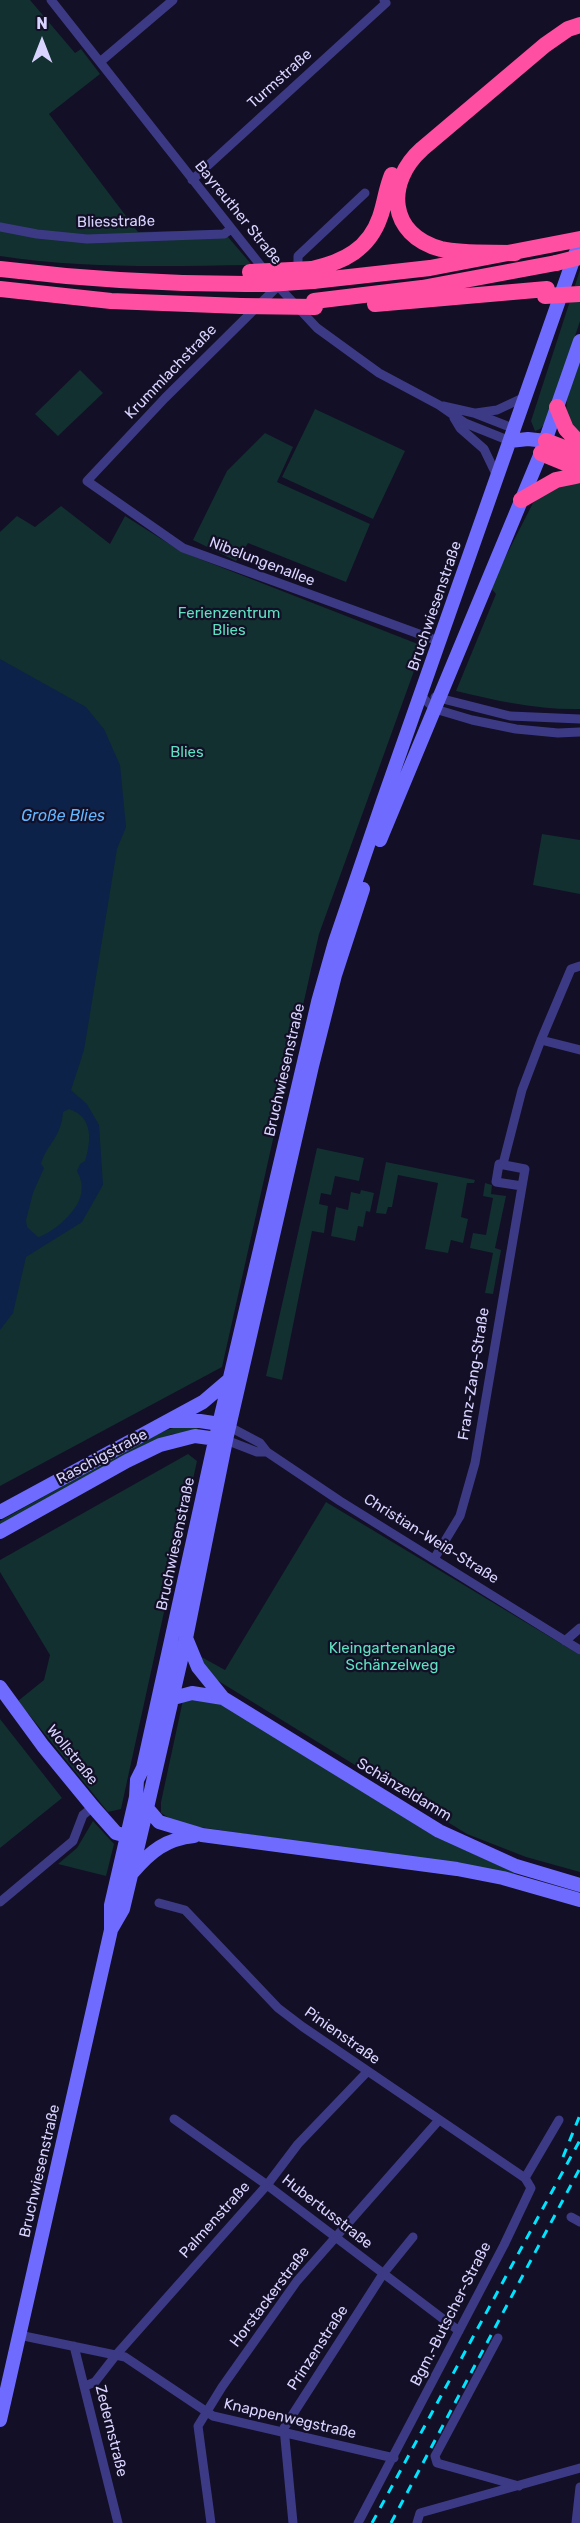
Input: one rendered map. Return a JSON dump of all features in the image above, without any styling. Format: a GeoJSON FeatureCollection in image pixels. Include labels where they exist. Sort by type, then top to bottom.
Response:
{"type":"FeatureCollection","features":[{"type":"Feature","properties":{"kind":"highway"},"geometry":{"type":"LineString","coordinates":[[0,269],[115,282],[203,284],[235,273],[273,285],[313,275],[344,260],[358,250],[374,231],[392,190],[415,155],[575,21]]}},
{"type":"Feature","properties":{"kind":"highway"},"geometry":{"type":"LineString","coordinates":[[392,190],[404,222],[425,242],[449,250],[515,252]]}},
{"type":"Feature","properties":{"kind":"highway"},"geometry":{"type":"LineString","coordinates":[[250,278],[419,269],[580,240]]}},
{"type":"Feature","properties":{"kind":"highway"},"geometry":{"type":"LineString","coordinates":[[315,304],[422,288],[580,257]]}},
{"type":"Feature","properties":{"kind":"highway"},"geometry":{"type":"LineString","coordinates":[[546,293],[580,285]]}},
{"type":"Feature","properties":{"kind":"highway"},"geometry":{"type":"LineString","coordinates":[[0,289],[92,299],[241,306],[284,300],[315,304],[517,293],[580,294]]}},
{"type":"Feature","properties":{"kind":"highway"},"geometry":{"type":"LineString","coordinates":[[557,406],[577,462]]}},
{"type":"Feature","properties":{"kind":"highway"},"geometry":{"type":"LineString","coordinates":[[543,447],[577,462]]}},
{"type":"Feature","properties":{"kind":"highway"},"geometry":{"type":"LineString","coordinates":[[521,500],[556,480],[577,462]]}},
{"type":"Feature","properties":{"kind":"main road","name":"Bruchwiesenstraße"},"geometry":{"type":"LineString","coordinates":[[225,1425],[230,1379],[318,1002],[335,942],[580,240]]}},
{"type":"Feature","properties":{"kind":"main road","name":"Bruchwiesenstraße"},"geometry":{"type":"LineString","coordinates":[[0,2420],[111,1930],[111,1905],[137,1780],[143,1768],[335,975],[384,828],[543,447],[580,340]]}},
{"type":"Feature","properties":{"kind":"main road"},"geometry":{"type":"LineString","coordinates":[[513,435],[543,447]]}},
{"type":"Feature","properties":{"kind":"main road"},"geometry":{"type":"LineString","coordinates":[[164,1421],[203,1402],[230,1379]]}},
{"type":"Feature","properties":{"kind":"main road","name":"Raschigstraße"},"geometry":{"type":"LineString","coordinates":[[0,1512],[164,1421],[200,1421],[225,1425]]}},
{"type":"Feature","properties":{"kind":"main road","name":"Raschigstraße"},"geometry":{"type":"LineString","coordinates":[[0,1532],[160,1445],[195,1436],[221,1439]]}},
{"type":"Feature","properties":{"kind":"main road","name":"Bruchwiesenstraße"},"geometry":{"type":"LineString","coordinates":[[111,1930],[123,1909],[173,1697],[186,1638],[221,1439]]}},
{"type":"Feature","properties":{"kind":"main road","name":"Schänzeldamm"},"geometry":{"type":"LineString","coordinates":[[186,1638],[201,1674],[223,1698],[439,1831],[516,1866],[571,1887],[580,1900]]}},
{"type":"Feature","properties":{"kind":"main road","name":"Wollstraße"},"geometry":{"type":"LineString","coordinates":[[0,1687],[43,1746],[93,1807],[116,1833],[127,1836]]}},
{"type":"Feature","properties":{"kind":"main road","name":"Schänzeldamm"},"geometry":{"type":"LineString","coordinates":[[157,1704],[173,1697],[192,1693],[223,1698]]}},
{"type":"Feature","properties":{"kind":"main road"},"geometry":{"type":"LineString","coordinates":[[143,1768],[143,1794],[147,1808]]}},
{"type":"Feature","properties":{"kind":"main road","name":"Schänzeldamm"},"geometry":{"type":"LineString","coordinates":[[147,1808],[159,1822],[202,1835],[457,1869],[502,1878],[571,1887]]}},
{"type":"Feature","properties":{"kind":"main road","name":"Schänzeldamm"},"geometry":{"type":"LineString","coordinates":[[132,1874],[160,1846],[171,1840],[202,1835]]}},
{"type":"Feature","properties":{"kind":"street","name":"Bayreuther Straße"},"geometry":{"type":"LineString","coordinates":[[51,0],[284,300],[338,344],[391,381],[439,405],[453,416],[513,435]]}},
{"type":"Feature","properties":{"kind":"street"},"geometry":{"type":"LineString","coordinates":[[100,62],[173,0]]}},
{"type":"Feature","properties":{"kind":"street","name":"Turmstraße"},"geometry":{"type":"LineString","coordinates":[[192,180],[387,3],[384,0]]}},
{"type":"Feature","properties":{"kind":"street"},"geometry":{"type":"LineString","coordinates":[[284,300],[297,286],[298,256],[365,193]]}},
{"type":"Feature","properties":{"kind":"street","name":"Bliesstraße"},"geometry":{"type":"LineString","coordinates":[[0,227],[37,234],[87,239],[224,234],[231,229]]}},
{"type":"Feature","properties":{"kind":"street","name":"Krummlachstraße"},"geometry":{"type":"LineString","coordinates":[[87,481],[273,285]]}},
{"type":"Feature","properties":{"kind":"street","name":"Bayreuther Straße"},"geometry":{"type":"LineString","coordinates":[[474,413],[497,410],[526,396]]}},
{"type":"Feature","properties":{"kind":"street","name":"Bayreuther Straße"},"geometry":{"type":"LineString","coordinates":[[439,405],[474,413],[513,435]]}},
{"type":"Feature","properties":{"kind":"street","name":"Bayreuther Straße"},"geometry":{"type":"LineString","coordinates":[[453,416],[460,428],[484,449],[498,478]]}},
{"type":"Feature","properties":{"kind":"street","name":"Nibelungenallee"},"geometry":{"type":"LineString","coordinates":[[87,481],[183,548],[441,642]]}},
{"type":"Feature","properties":{"kind":"street"},"geometry":{"type":"LineString","coordinates":[[420,696],[508,729],[558,733],[580,732]]}},
{"type":"Feature","properties":{"kind":"street"},"geometry":{"type":"LineString","coordinates":[[438,703],[510,716],[580,719]]}},
{"type":"Feature","properties":{"kind":"street"},"geometry":{"type":"LineString","coordinates":[[502,1164],[525,1168],[522,1186],[496,1182],[499,1164],[502,1164],[522,1090],[541,1040],[571,969],[580,966]]}},
{"type":"Feature","properties":{"kind":"street"},"geometry":{"type":"LineString","coordinates":[[541,1040],[580,1050]]}},
{"type":"Feature","properties":{"kind":"street","name":"Franz-Zang-Straße"},"geometry":{"type":"LineString","coordinates":[[434,1559],[460,1516],[469,1489],[522,1186]]}},
{"type":"Feature","properties":{"kind":"street","name":"Christian-Weiß-Straße"},"geometry":{"type":"LineString","coordinates":[[225,1425],[260,1443],[267,1452],[335,1497],[580,1650]]}},
{"type":"Feature","properties":{"kind":"street","name":"Christian-Weiß-Straße"},"geometry":{"type":"LineString","coordinates":[[221,1439],[256,1452],[267,1452]]}},
{"type":"Feature","properties":{"kind":"street"},"geometry":{"type":"LineString","coordinates":[[566,1641],[580,1628]]}},
{"type":"Feature","properties":{"kind":"street"},"geometry":{"type":"LineString","coordinates":[[0,1902],[73,1841],[83,1815],[93,1807]]}},
{"type":"Feature","properties":{"kind":"street","name":"Pinienstraße"},"geometry":{"type":"LineString","coordinates":[[159,1903],[185,1910],[278,2008],[367,2072],[525,2178]]}},
{"type":"Feature","properties":{"kind":"street","name":"Palmenstraße"},"geometry":{"type":"LineString","coordinates":[[84,2386],[95,2382],[116,2355],[267,2185],[298,2144],[367,2072]]}},
{"type":"Feature","properties":{"kind":"street","name":"Hubertusstraße"},"geometry":{"type":"LineString","coordinates":[[174,2119],[267,2185],[459,2331]]}},
{"type":"Feature","properties":{"kind":"street","name":"Horstackerstraße"},"geometry":{"type":"LineString","coordinates":[[211,2523],[198,2426],[222,2386],[297,2282],[439,2120]]}},
{"type":"Feature","properties":{"kind":"street","name":"Bgm.-Butscher-Straße"},"geometry":{"type":"LineString","coordinates":[[358,2523],[394,2458],[531,2188],[525,2178],[559,2120]]}},
{"type":"Feature","properties":{"kind":"street","name":"Prinzenstraße"},"geometry":{"type":"LineString","coordinates":[[283,2433],[284,2428],[383,2274],[413,2237]]}},
{"type":"Feature","properties":{"kind":"street","name":"Knappenwegstraße"},"geometry":{"type":"LineString","coordinates":[[19,2335],[125,2358],[206,2413],[248,2426],[394,2458]]}},
{"type":"Feature","properties":{"kind":"street"},"geometry":{"type":"LineString","coordinates":[[498,2338],[435,2456],[437,2463],[519,2486]]}},
{"type":"Feature","properties":{"kind":"street","name":"Zedernstraße"},"geometry":{"type":"LineString","coordinates":[[74,2346],[118,2523]]}},
{"type":"Feature","properties":{"kind":"street"},"geometry":{"type":"LineString","coordinates":[[283,2433],[293,2523]]}},
{"type":"Feature","properties":{"kind":"street"},"geometry":{"type":"LineString","coordinates":[[417,2523],[420,2514],[580,2468]]}},
{"type":"Feature","properties":{"kind":"street"},"geometry":{"type":"LineString","coordinates":[[576,2523],[580,2487]]}},
{"type":"Feature","properties":{"kind":"green space"},"geometry":{"type":"Polygon","coordinates":[[[0,0],[30,0],[75,53],[81,49],[100,74],[49,114],[138,232],[222,230],[252,265],[94,265],[0,256],[0,0]]]}},
{"type":"Feature","properties":{"kind":"green space"},"geometry":{"type":"Polygon","coordinates":[[[580,270],[580,321],[547,421],[535,431],[531,421],[580,270]]]}},
{"type":"Feature","properties":{"kind":"green space"},"geometry":{"type":"Polygon","coordinates":[[[580,356],[580,438],[572,430],[566,410],[580,356]]]}},
{"type":"Feature","properties":{"kind":"green space"},"geometry":{"type":"Polygon","coordinates":[[[80,370],[103,393],[58,436],[35,414],[80,370]]]}},
{"type":"Feature","properties":{"kind":"green space"},"geometry":{"type":"Polygon","coordinates":[[[315,409],[405,451],[373,519],[282,477],[315,409]]]}},
{"type":"Feature","properties":{"kind":"green space"},"geometry":{"type":"Polygon","coordinates":[[[265,433],[293,447],[277,482],[370,524],[346,582],[248,543],[236,561],[193,540],[227,471],[265,433]]]}},
{"type":"Feature","properties":{"kind":"green space"},"geometry":{"type":"Polygon","coordinates":[[[564,484],[580,484],[580,709],[533,706],[456,691],[496,594],[490,587],[533,503],[541,495],[564,484]]]}},
{"type":"Feature","properties":{"kind":"green space","name":"Blies"},"geometry":{"type":"Polygon","coordinates":[[[61,506],[110,544],[125,516],[182,552],[423,646],[319,934],[222,1367],[0,1486],[0,532],[17,516],[35,527],[61,506]]]}},
{"type":"Feature","properties":{"kind":"green space"},"geometry":{"type":"Polygon","coordinates":[[[542,834],[580,840],[580,894],[533,885],[542,834]]]}},
{"type":"Feature","properties":{"kind":"green space"},"geometry":{"type":"Polygon","coordinates":[[[317,1148],[364,1158],[359,1181],[335,1176],[331,1195],[321,1193],[319,1204],[328,1206],[324,1233],[312,1231],[282,1380],[266,1376],[317,1148]]]}},
{"type":"Feature","properties":{"kind":"green space"},"geometry":{"type":"Polygon","coordinates":[[[386,1162],[475,1180],[474,1183],[467,1183],[461,1217],[468,1219],[463,1243],[451,1240],[448,1253],[425,1249],[438,1183],[398,1175],[392,1207],[388,1207],[386,1214],[376,1213],[386,1162]]]}},
{"type":"Feature","properties":{"kind":"green space"},"geometry":{"type":"Polygon","coordinates":[[[485,1183],[492,1185],[491,1194],[506,1196],[495,1248],[501,1250],[493,1294],[485,1293],[493,1253],[470,1248],[473,1233],[486,1235],[493,1198],[483,1196],[485,1183]]]}},
{"type":"Feature","properties":{"kind":"green space"},"geometry":{"type":"Polygon","coordinates":[[[361,1190],[374,1193],[370,1212],[366,1211],[363,1227],[358,1226],[355,1241],[331,1236],[336,1207],[348,1210],[351,1192],[360,1194],[361,1190]]]}},
{"type":"Feature","properties":{"kind":"green space"},"geometry":{"type":"Polygon","coordinates":[[[198,1425],[197,1432],[172,1434],[156,1440],[0,1527],[0,1521],[156,1434],[173,1428],[198,1425]]]}},
{"type":"Feature","properties":{"kind":"green space"},"geometry":{"type":"Polygon","coordinates":[[[188,1454],[197,1461],[121,1809],[108,1812],[18,1701],[44,1680],[50,1655],[0,1572],[0,1560],[188,1454]]]}},
{"type":"Feature","properties":{"kind":"green space","name":"Kleingartenanlage Schänzelweg"},"geometry":{"type":"Polygon","coordinates":[[[326,1502],[580,1655],[580,1872],[526,1857],[467,1834],[212,1677],[196,1654],[225,1670],[326,1502]]]}},
{"type":"Feature","properties":{"kind":"green space"},"geometry":{"type":"Polygon","coordinates":[[[197,1698],[216,1700],[429,1833],[515,1873],[179,1824],[161,1813],[161,1802],[183,1700],[197,1698]]]}},
{"type":"Feature","properties":{"kind":"green space"},"geometry":{"type":"Polygon","coordinates":[[[0,1719],[62,1798],[0,1848],[0,1719]]]}},
{"type":"Feature","properties":{"kind":"green space"},"geometry":{"type":"Polygon","coordinates":[[[93,1821],[114,1844],[106,1876],[58,1864],[77,1848],[93,1821]]]}},
{"type":"Feature","properties":{"kind":"water","name":"Große Blies"},"geometry":{"type":"Polygon","coordinates":[[[0,659],[86,707],[104,729],[120,765],[126,827],[117,849],[84,1050],[71,1090],[87,1104],[99,1125],[103,1185],[82,1222],[26,1257],[13,1313],[0,1330],[0,659]],[[69,1109],[63,1112],[60,1129],[41,1164],[44,1168],[33,1193],[26,1220],[27,1227],[38,1237],[50,1231],[70,1214],[82,1191],[81,1179],[77,1171],[80,1164],[85,1161],[89,1146],[89,1131],[83,1118],[69,1109]]]}},
{"type":"Feature","properties":{"kind":"railway"},"geometry":{"type":"LineString","coordinates":[[563,2157],[580,2115]]}},
{"type":"Feature","properties":{"kind":"railway"},"geometry":{"type":"LineString","coordinates":[[372,2523],[580,2140]]}},
{"type":"Feature","properties":{"kind":"railway"},"geometry":{"type":"LineString","coordinates":[[391,2523],[580,2168]]}},
{"type":"Feature","properties":{"kind":"park label","name":"Ferienzentrum Blies"},"geometry":{"type":"Point","coordinates":[229,622]}}]}
